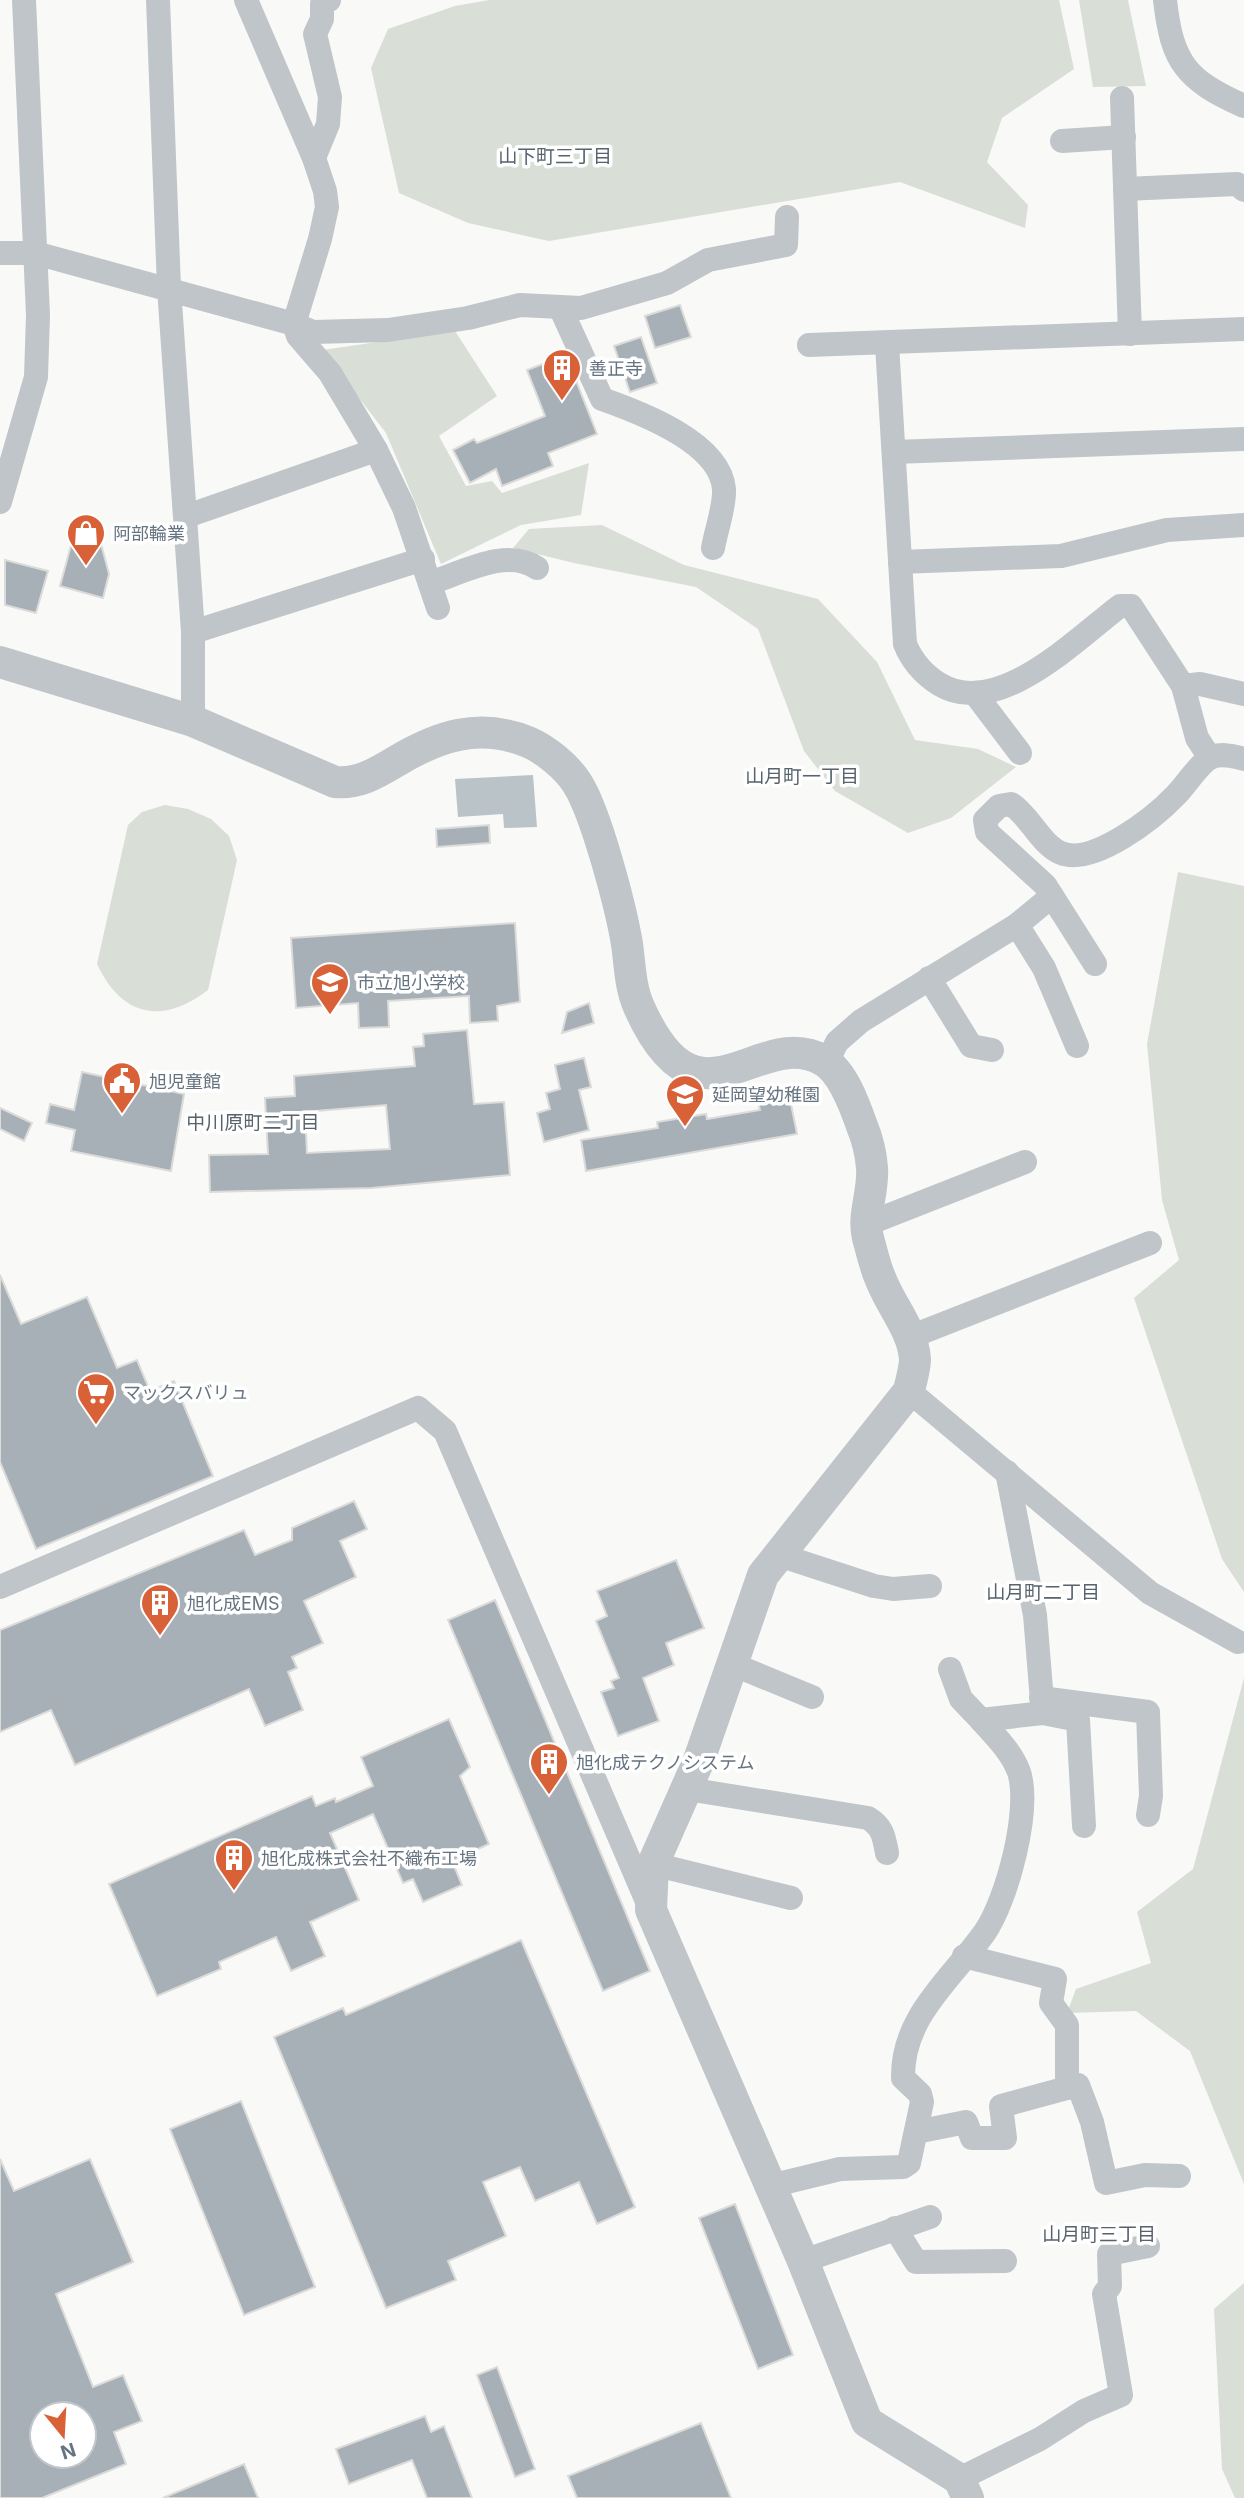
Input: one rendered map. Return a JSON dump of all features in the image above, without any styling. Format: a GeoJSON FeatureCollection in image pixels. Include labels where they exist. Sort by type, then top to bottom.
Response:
{"type":"FeatureCollection","features":[{"type":"Feature","properties":{"kind":"street"},"geometry":{"type":"LineString","coordinates":[[0,502],[36,377],[38,314],[24,0]]}},
{"type":"Feature","properties":{"kind":"street"},"geometry":{"type":"LineString","coordinates":[[158,0],[169,288],[193,632],[192,722]]}},
{"type":"Feature","properties":{"kind":"street"},"geometry":{"type":"LineString","coordinates":[[246,0],[314,158],[327,207],[294,324],[298,335],[330,373],[376,450],[404,508],[438,608]]}},
{"type":"Feature","properties":{"kind":"street"},"geometry":{"type":"LineString","coordinates":[[314,158],[328,124],[328,88],[315,34],[322,19],[322,4],[329,0]]}},
{"type":"Feature","properties":{"kind":"street"},"geometry":{"type":"LineString","coordinates":[[1165,0],[1176,56],[1190,76],[1215,93],[1244,106]]}},
{"type":"Feature","properties":{"kind":"street"},"geometry":{"type":"LineString","coordinates":[[1122,98],[1130,334]]}},
{"type":"Feature","properties":{"kind":"street"},"geometry":{"type":"LineString","coordinates":[[1062,141],[1124,137]]}},
{"type":"Feature","properties":{"kind":"street"},"geometry":{"type":"LineString","coordinates":[[1125,189],[1237,184],[1244,190]]}},
{"type":"Feature","properties":{"kind":"street"},"geometry":{"type":"LineString","coordinates":[[0,253],[35,253],[169,288],[313,332],[388,330],[468,318],[520,305],[580,308],[667,283],[708,260],[786,245],[786,217]]}},
{"type":"Feature","properties":{"kind":"street"},"geometry":{"type":"LineString","coordinates":[[560,307],[603,399],[648,415],[696,444],[710,460],[724,488],[713,548]]}},
{"type":"Feature","properties":{"kind":"street"},"geometry":{"type":"LineString","coordinates":[[809,345],[1244,329]]}},
{"type":"Feature","properties":{"kind":"street"},"geometry":{"type":"LineString","coordinates":[[887,344],[905,644],[910,656],[928,677],[948,690],[976,695],[997,691],[1015,682],[1120,606],[1131,606],[1183,686],[1197,738],[1210,758]]}},
{"type":"Feature","properties":{"kind":"street"},"geometry":{"type":"LineString","coordinates":[[894,452],[1244,439]]}},
{"type":"Feature","properties":{"kind":"street"},"geometry":{"type":"LineString","coordinates":[[187,516],[376,450]]}},
{"type":"Feature","properties":{"kind":"street"},"geometry":{"type":"LineString","coordinates":[[702,519],[723,494]]}},
{"type":"Feature","properties":{"kind":"street"},"geometry":{"type":"LineString","coordinates":[[900,562],[1061,556],[1167,530],[1244,526]]}},
{"type":"Feature","properties":{"kind":"street"},"geometry":{"type":"LineString","coordinates":[[193,632],[423,559]]}},
{"type":"Feature","properties":{"kind":"street"},"geometry":{"type":"LineString","coordinates":[[430,583],[505,559],[527,561],[537,568]]}},
{"type":"Feature","properties":{"kind":"street"},"geometry":{"type":"LineString","coordinates":[[0,662],[192,722],[335,782],[349,783],[368,778],[435,740],[456,733],[492,732],[529,743],[561,765],[578,783],[600,843],[626,942],[637,1003],[652,1034],[672,1060],[701,1073],[738,1069],[778,1055],[806,1054],[827,1062],[846,1089],[863,1128],[872,1168],[867,1234],[881,1281],[910,1338],[915,1360],[909,1391],[763,1575],[687,1789],[653,1864],[651,1910]]}},
{"type":"Feature","properties":{"kind":"street"},"geometry":{"type":"LineString","coordinates":[[1183,686],[1200,684],[1244,694]]}},
{"type":"Feature","properties":{"kind":"street"},"geometry":{"type":"LineString","coordinates":[[976,695],[1020,753]]}},
{"type":"Feature","properties":{"kind":"street"},"geometry":{"type":"LineString","coordinates":[[1095,964],[1045,885],[987,832],[985,820],[991,811],[1011,804],[1060,853],[1082,856],[1105,847],[1143,822],[1175,797],[1210,758],[1229,754],[1244,759]]}},
{"type":"Feature","properties":{"kind":"street"},"geometry":{"type":"LineString","coordinates":[[827,1062],[837,1042],[861,1021],[1017,925],[1052,896]]}},
{"type":"Feature","properties":{"kind":"street"},"geometry":{"type":"LineString","coordinates":[[1017,925],[1044,968],[1077,1046]]}},
{"type":"Feature","properties":{"kind":"street"},"geometry":{"type":"LineString","coordinates":[[929,978],[971,1045],[992,1050]]}},
{"type":"Feature","properties":{"kind":"street"},"geometry":{"type":"LineString","coordinates":[[867,1224],[1025,1162]]}},
{"type":"Feature","properties":{"kind":"street"},"geometry":{"type":"LineString","coordinates":[[910,1338],[1150,1242]]}},
{"type":"Feature","properties":{"kind":"street"},"geometry":{"type":"LineString","coordinates":[[909,1391],[1150,1593],[1238,1642]]}},
{"type":"Feature","properties":{"kind":"street"},"geometry":{"type":"LineString","coordinates":[[0,1587],[418,1408],[445,1431],[803,2261],[867,2421],[963,2488],[1084,2411],[1121,2395],[1104,2294],[1110,2286],[1109,2254],[1148,2246]]}},
{"type":"Feature","properties":{"kind":"street"},"geometry":{"type":"LineString","coordinates":[[1007,1472],[1035,1615],[1042,1706]]}},
{"type":"Feature","properties":{"kind":"street"},"geometry":{"type":"LineString","coordinates":[[779,1555],[874,1586],[893,1589],[930,1586]]}},
{"type":"Feature","properties":{"kind":"street"},"geometry":{"type":"LineString","coordinates":[[732,1664],[812,1697]]}},
{"type":"Feature","properties":{"kind":"street"},"geometry":{"type":"LineString","coordinates":[[771,2186],[840,2169],[903,2167],[909,2163],[922,2102],[920,2094],[903,2078],[905,2046],[915,2023],[986,1930],[1014,1865],[1021,1802],[1020,1774],[1009,1751],[961,1699],[950,1669]]}},
{"type":"Feature","properties":{"kind":"street"},"geometry":{"type":"LineString","coordinates":[[1042,1706],[1078,1720],[1084,1826]]}},
{"type":"Feature","properties":{"kind":"street"},"geometry":{"type":"LineString","coordinates":[[981,1720],[1042,1706],[1148,1712],[1151,1796],[1148,1815]]}},
{"type":"Feature","properties":{"kind":"street"},"geometry":{"type":"LineString","coordinates":[[687,1789],[868,1818],[878,1824],[884,1833],[887,1853]]}},
{"type":"Feature","properties":{"kind":"street"},"geometry":{"type":"LineString","coordinates":[[653,1864],[791,1898]]}},
{"type":"Feature","properties":{"kind":"street"},"geometry":{"type":"LineString","coordinates":[[964,1956],[1055,1979],[1051,2003],[1067,2025],[1067,2088]]}},
{"type":"Feature","properties":{"kind":"street"},"geometry":{"type":"LineString","coordinates":[[916,2132],[967,2122],[972,2138],[1005,2138],[1001,2106],[1078,2085],[1106,2183],[1145,2175],[1179,2176]]}},
{"type":"Feature","properties":{"kind":"street"},"geometry":{"type":"LineString","coordinates":[[803,2261],[930,2217]]}},
{"type":"Feature","properties":{"kind":"street"},"geometry":{"type":"LineString","coordinates":[[895,2228],[916,2262],[1005,2261]]}},
{"type":"Feature","properties":{"kind":"shaded area"},"geometry":{"type":"Polygon","coordinates":[[[489,0],[1059,0],[1074,69],[1002,118],[987,162],[1028,205],[1025,228],[900,182],[549,241],[468,223],[399,193],[371,68],[388,29],[455,6],[489,0]]]}},
{"type":"Feature","properties":{"kind":"shaded area"},"geometry":{"type":"Polygon","coordinates":[[[1079,0],[1128,0],[1146,86],[1093,87],[1079,0]]]}},
{"type":"Feature","properties":{"kind":"shaded area"},"geometry":{"type":"Polygon","coordinates":[[[455,331],[497,396],[439,436],[466,486],[492,481],[502,493],[589,463],[581,515],[521,525],[441,564],[386,433],[322,350],[455,331]]]}},
{"type":"Feature","properties":{"kind":"shaded area"},"geometry":{"type":"Polygon","coordinates":[[[602,525],[684,565],[818,599],[877,662],[915,740],[978,749],[1016,767],[951,818],[908,833],[835,791],[804,751],[758,629],[696,587],[513,548],[529,529],[602,525]]]}},
{"type":"Feature","properties":{"kind":"shaded area"},"geometry":{"type":"Polygon","coordinates":[[[533,775],[537,827],[504,828],[503,814],[458,817],[455,779],[533,775]]]}},
{"type":"Feature","properties":{"kind":"shaded area"},"geometry":{"type":"Polygon","coordinates":[[[165,805],[188,809],[211,819],[229,836],[237,860],[208,990],[175,1008],[159,1011],[131,1005],[107,982],[97,964],[128,825],[142,812],[165,805]]]}},
{"type":"Feature","properties":{"kind":"shaded area"},"geometry":{"type":"Polygon","coordinates":[[[1178,872],[1244,886],[1244,1592],[1222,1559],[1134,1298],[1179,1260],[1162,1200],[1147,1044],[1178,872]]]}},
{"type":"Feature","properties":{"kind":"shaded area"},"geometry":{"type":"Polygon","coordinates":[[[1244,1678],[1244,2184],[1190,2051],[1136,2011],[1067,2013],[1076,1989],[1151,1963],[1137,1912],[1193,1869],[1244,1678]]]}},
{"type":"Feature","properties":{"kind":"shaded area"},"geometry":{"type":"Polygon","coordinates":[[[1244,2283],[1244,2498],[1235,2498],[1222,2469],[1214,2309],[1244,2283]]]}},
{"type":"Feature","properties":{"kind":"building"},"geometry":{"type":"Polygon","coordinates":[[[680,305],[691,337],[655,348],[645,316],[680,305]]]}},
{"type":"Feature","properties":{"kind":"building"},"geometry":{"type":"Polygon","coordinates":[[[641,337],[657,383],[630,392],[614,346],[641,337]]]}},
{"type":"Feature","properties":{"kind":"building"},"geometry":{"type":"Polygon","coordinates":[[[566,355],[597,434],[548,453],[553,466],[502,486],[496,469],[470,483],[453,450],[474,439],[477,443],[545,416],[527,370],[566,355]]]}},
{"type":"Feature","properties":{"kind":"building"},"geometry":{"type":"Polygon","coordinates":[[[77,523],[97,529],[109,574],[103,598],[60,586],[77,523]]]}},
{"type":"Feature","properties":{"kind":"building"},"geometry":{"type":"Polygon","coordinates":[[[5,560],[48,571],[36,613],[5,605],[5,560]]]}},
{"type":"Feature","properties":{"kind":"building"},"geometry":{"type":"Polygon","coordinates":[[[489,825],[490,843],[437,847],[436,829],[489,825]]]}},
{"type":"Feature","properties":{"kind":"building"},"geometry":{"type":"Polygon","coordinates":[[[515,923],[520,1002],[497,1006],[498,1021],[470,1023],[469,996],[388,1001],[389,1027],[359,1028],[358,1003],[296,1008],[291,938],[515,923]]]}},
{"type":"Feature","properties":{"kind":"building"},"geometry":{"type":"Polygon","coordinates":[[[589,1003],[594,1023],[562,1033],[567,1012],[589,1003]]]}},
{"type":"Feature","properties":{"kind":"building"},"geometry":{"type":"Polygon","coordinates":[[[467,1030],[474,1104],[504,1102],[510,1175],[372,1188],[210,1192],[209,1155],[268,1154],[265,1098],[295,1096],[294,1076],[415,1066],[413,1047],[424,1046],[423,1034],[467,1030]],[[386,1105],[305,1112],[307,1153],[390,1149],[386,1105]]]}},
{"type":"Feature","properties":{"kind":"building"},"geometry":{"type":"Polygon","coordinates":[[[584,1058],[591,1087],[579,1090],[589,1130],[544,1142],[537,1113],[550,1109],[546,1093],[560,1089],[555,1065],[584,1058]]]}},
{"type":"Feature","properties":{"kind":"building"},"geometry":{"type":"Polygon","coordinates":[[[82,1072],[184,1094],[171,1171],[71,1151],[75,1130],[46,1123],[50,1104],[74,1110],[82,1072]]]}},
{"type":"Feature","properties":{"kind":"building"},"geometry":{"type":"Polygon","coordinates":[[[754,1086],[777,1102],[790,1099],[797,1134],[586,1171],[581,1140],[658,1128],[657,1122],[706,1114],[707,1119],[760,1110],[754,1086]]]}},
{"type":"Feature","properties":{"kind":"building"},"geometry":{"type":"Polygon","coordinates":[[[0,1108],[32,1123],[24,1141],[0,1129],[0,1108]]]}},
{"type":"Feature","properties":{"kind":"building","name":"マックスバリュ"},"geometry":{"type":"Polygon","coordinates":[[[0,1275],[21,1324],[87,1297],[117,1368],[137,1360],[150,1391],[174,1381],[213,1476],[36,1549],[0,1462],[0,1275]]]}},
{"type":"Feature","properties":{"kind":"building","name":"旭化成EMS"},"geometry":{"type":"Polygon","coordinates":[[[354,1501],[367,1529],[340,1541],[356,1577],[304,1601],[323,1643],[292,1657],[297,1668],[288,1672],[303,1710],[265,1726],[249,1689],[75,1765],[51,1710],[0,1732],[0,1630],[244,1530],[255,1555],[292,1540],[292,1528],[354,1501]]]}},
{"type":"Feature","properties":{"kind":"building"},"geometry":{"type":"Polygon","coordinates":[[[676,1560],[704,1628],[666,1643],[674,1665],[643,1678],[659,1721],[618,1736],[601,1692],[614,1688],[611,1681],[619,1678],[596,1621],[607,1616],[597,1591],[676,1560]]]}},
{"type":"Feature","properties":{"kind":"building","name":"旭化成テクノシステム"},"geometry":{"type":"Polygon","coordinates":[[[495,1600],[650,1971],[603,1991],[448,1620],[495,1600]]]}},
{"type":"Feature","properties":{"kind":"building","name":"旭化成株式会社不織布工場"},"geometry":{"type":"Polygon","coordinates":[[[449,1719],[470,1767],[460,1776],[489,1844],[452,1861],[462,1885],[423,1902],[413,1879],[403,1883],[373,1814],[330,1833],[359,1900],[310,1922],[325,1956],[291,1971],[276,1937],[219,1962],[221,1969],[157,1996],[109,1884],[312,1796],[316,1806],[335,1798],[336,1802],[373,1786],[361,1757],[449,1719]]]}},
{"type":"Feature","properties":{"kind":"building"},"geometry":{"type":"Polygon","coordinates":[[[521,1940],[635,2207],[597,2224],[579,2182],[535,2201],[520,2167],[483,2182],[506,2236],[448,2261],[456,2280],[386,2308],[274,2037],[343,2008],[346,2015],[521,1940]]]}},
{"type":"Feature","properties":{"kind":"building"},"geometry":{"type":"Polygon","coordinates":[[[241,2101],[315,2287],[244,2315],[170,2129],[241,2101]]]}},
{"type":"Feature","properties":{"kind":"building"},"geometry":{"type":"Polygon","coordinates":[[[0,2159],[14,2191],[90,2159],[133,2262],[56,2294],[93,2387],[123,2375],[142,2421],[114,2432],[126,2464],[42,2498],[0,2498],[0,2159]]]}},
{"type":"Feature","properties":{"kind":"building"},"geometry":{"type":"Polygon","coordinates":[[[735,2204],[793,2355],[758,2369],[699,2218],[735,2204]]]}},
{"type":"Feature","properties":{"kind":"building"},"geometry":{"type":"Polygon","coordinates":[[[497,2367],[535,2469],[515,2477],[477,2375],[497,2367]]]}},
{"type":"Feature","properties":{"kind":"building"},"geometry":{"type":"Polygon","coordinates":[[[425,2416],[431,2432],[444,2426],[472,2498],[427,2498],[412,2460],[349,2484],[336,2449],[425,2416]]]}},
{"type":"Feature","properties":{"kind":"building"},"geometry":{"type":"Polygon","coordinates":[[[701,2423],[731,2498],[577,2498],[568,2476],[701,2423]]]}},
{"type":"Feature","properties":{"kind":"building"},"geometry":{"type":"Polygon","coordinates":[[[244,2464],[258,2498],[163,2498],[244,2464]]]}},
{"type":"Feature","properties":{"kind":"place","name":"善正寺"},"geometry":{"type":"Point","coordinates":[562,402]}},
{"type":"Feature","properties":{"kind":"place","name":"阿部輪業"},"geometry":{"type":"Point","coordinates":[86,567]}},
{"type":"Feature","properties":{"kind":"place","name":"市立旭小学校"},"geometry":{"type":"Point","coordinates":[330,1016]}},
{"type":"Feature","properties":{"kind":"place","name":"旭児童館"},"geometry":{"type":"Point","coordinates":[122,1115]}},
{"type":"Feature","properties":{"kind":"place","name":"延岡望幼稚園"},"geometry":{"type":"Point","coordinates":[685,1128]}},
{"type":"Feature","properties":{"kind":"place","name":"マックスバリュ"},"geometry":{"type":"Point","coordinates":[96,1426]}},
{"type":"Feature","properties":{"kind":"place","name":"旭化成EMS"},"geometry":{"type":"Point","coordinates":[160,1637]}},
{"type":"Feature","properties":{"kind":"place","name":"旭化成テクノシステム"},"geometry":{"type":"Point","coordinates":[549,1796]}},
{"type":"Feature","properties":{"kind":"place","name":"旭化成株式会社不織布工場"},"geometry":{"type":"Point","coordinates":[234,1892]}},
{"type":"Feature","properties":{"kind":"district","name":"山下町三丁目"},"geometry":{"type":"Point","coordinates":[555,156]}},
{"type":"Feature","properties":{"kind":"district","name":"山月町一丁目"},"geometry":{"type":"Point","coordinates":[802,776]}},
{"type":"Feature","properties":{"kind":"district","name":"中川原町二丁目"},"geometry":{"type":"Point","coordinates":[253,1122]}},
{"type":"Feature","properties":{"kind":"district","name":"山月町二丁目"},"geometry":{"type":"Point","coordinates":[1043,1592]}},
{"type":"Feature","properties":{"kind":"district","name":"山月町三丁目"},"geometry":{"type":"Point","coordinates":[1099,2234]}}]}
